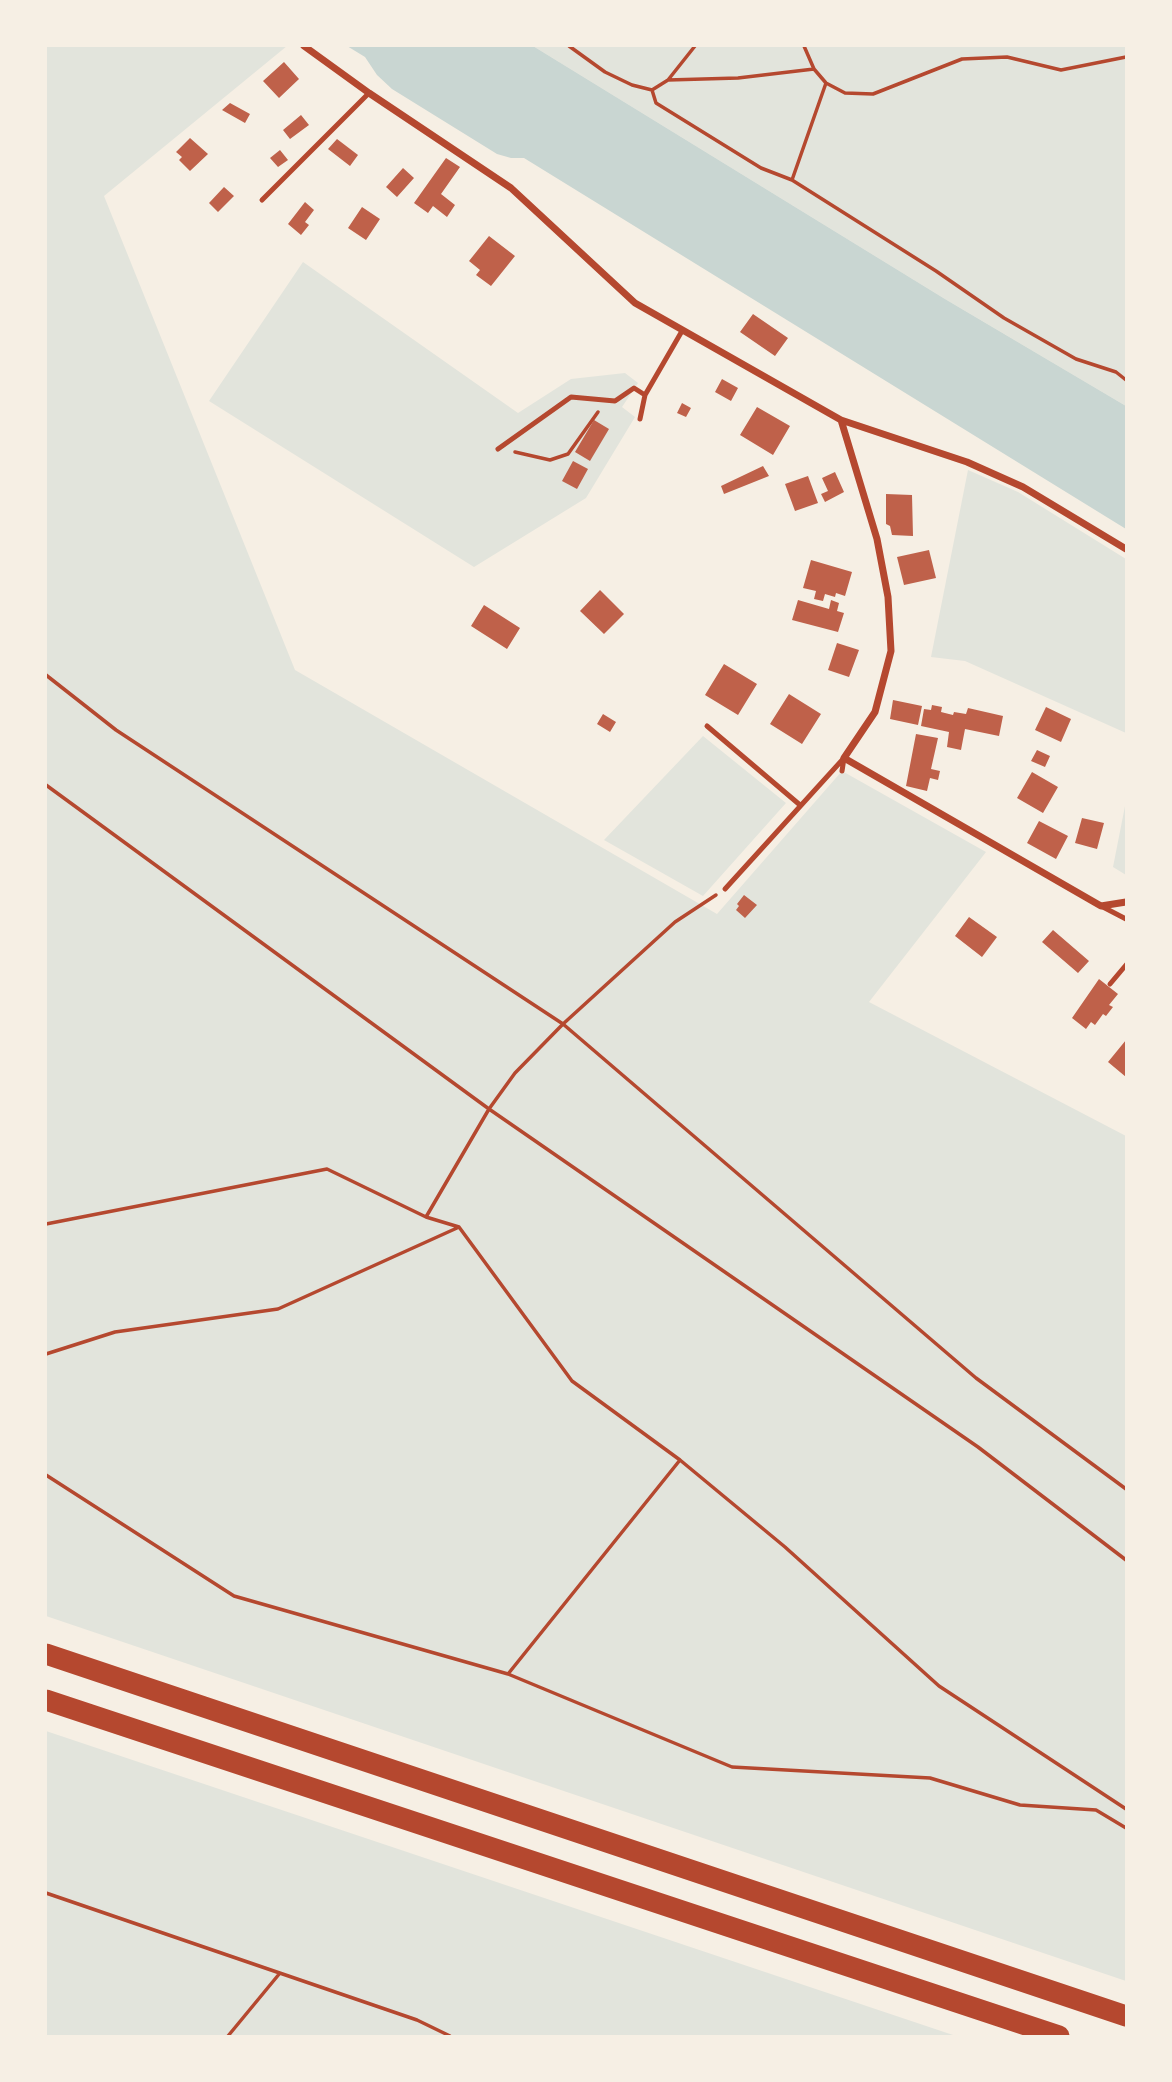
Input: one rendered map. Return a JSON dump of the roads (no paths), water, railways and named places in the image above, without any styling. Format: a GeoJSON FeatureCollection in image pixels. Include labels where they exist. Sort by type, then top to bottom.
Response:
{"type":"FeatureCollection","features":[{"type":"Feature","properties":{"kind":"highway"},"geometry":{"type":"LineString","coordinates":[[46,1654],[1126,2016]]}},
{"type":"Feature","properties":{"kind":"highway"},"geometry":{"type":"LineString","coordinates":[[46,1700],[1059,2036]]}},
{"type":"Feature","properties":{"kind":"street"},"geometry":{"type":"LineString","coordinates":[[304,46],[511,188],[635,303],[841,420],[967,462],[1023,486],[1126,549]]}},
{"type":"Feature","properties":{"kind":"street"},"geometry":{"type":"LineString","coordinates":[[841,420],[877,539],[888,597],[891,651],[874,712],[844,758],[1101,906],[1126,901]]}},
{"type":"Feature","properties":{"kind":"lane"},"geometry":{"type":"LineString","coordinates":[[262,200],[369,93]]}},
{"type":"Feature","properties":{"kind":"lane"},"geometry":{"type":"LineString","coordinates":[[640,419],[645,395],[682,331]]}},
{"type":"Feature","properties":{"kind":"lane"},"geometry":{"type":"LineString","coordinates":[[498,449],[571,397],[615,401],[634,388],[645,395]]}},
{"type":"Feature","properties":{"kind":"lane"},"geometry":{"type":"LineString","coordinates":[[707,726],[800,805]]}},
{"type":"Feature","properties":{"kind":"lane"},"geometry":{"type":"LineString","coordinates":[[842,771],[844,758]]}},
{"type":"Feature","properties":{"kind":"lane"},"geometry":{"type":"LineString","coordinates":[[725,889],[844,758]]}},
{"type":"Feature","properties":{"kind":"lane"},"geometry":{"type":"LineString","coordinates":[[1101,906],[1126,919]]}},
{"type":"Feature","properties":{"kind":"lane"},"geometry":{"type":"LineString","coordinates":[[1110,984],[1126,965]]}}]}
